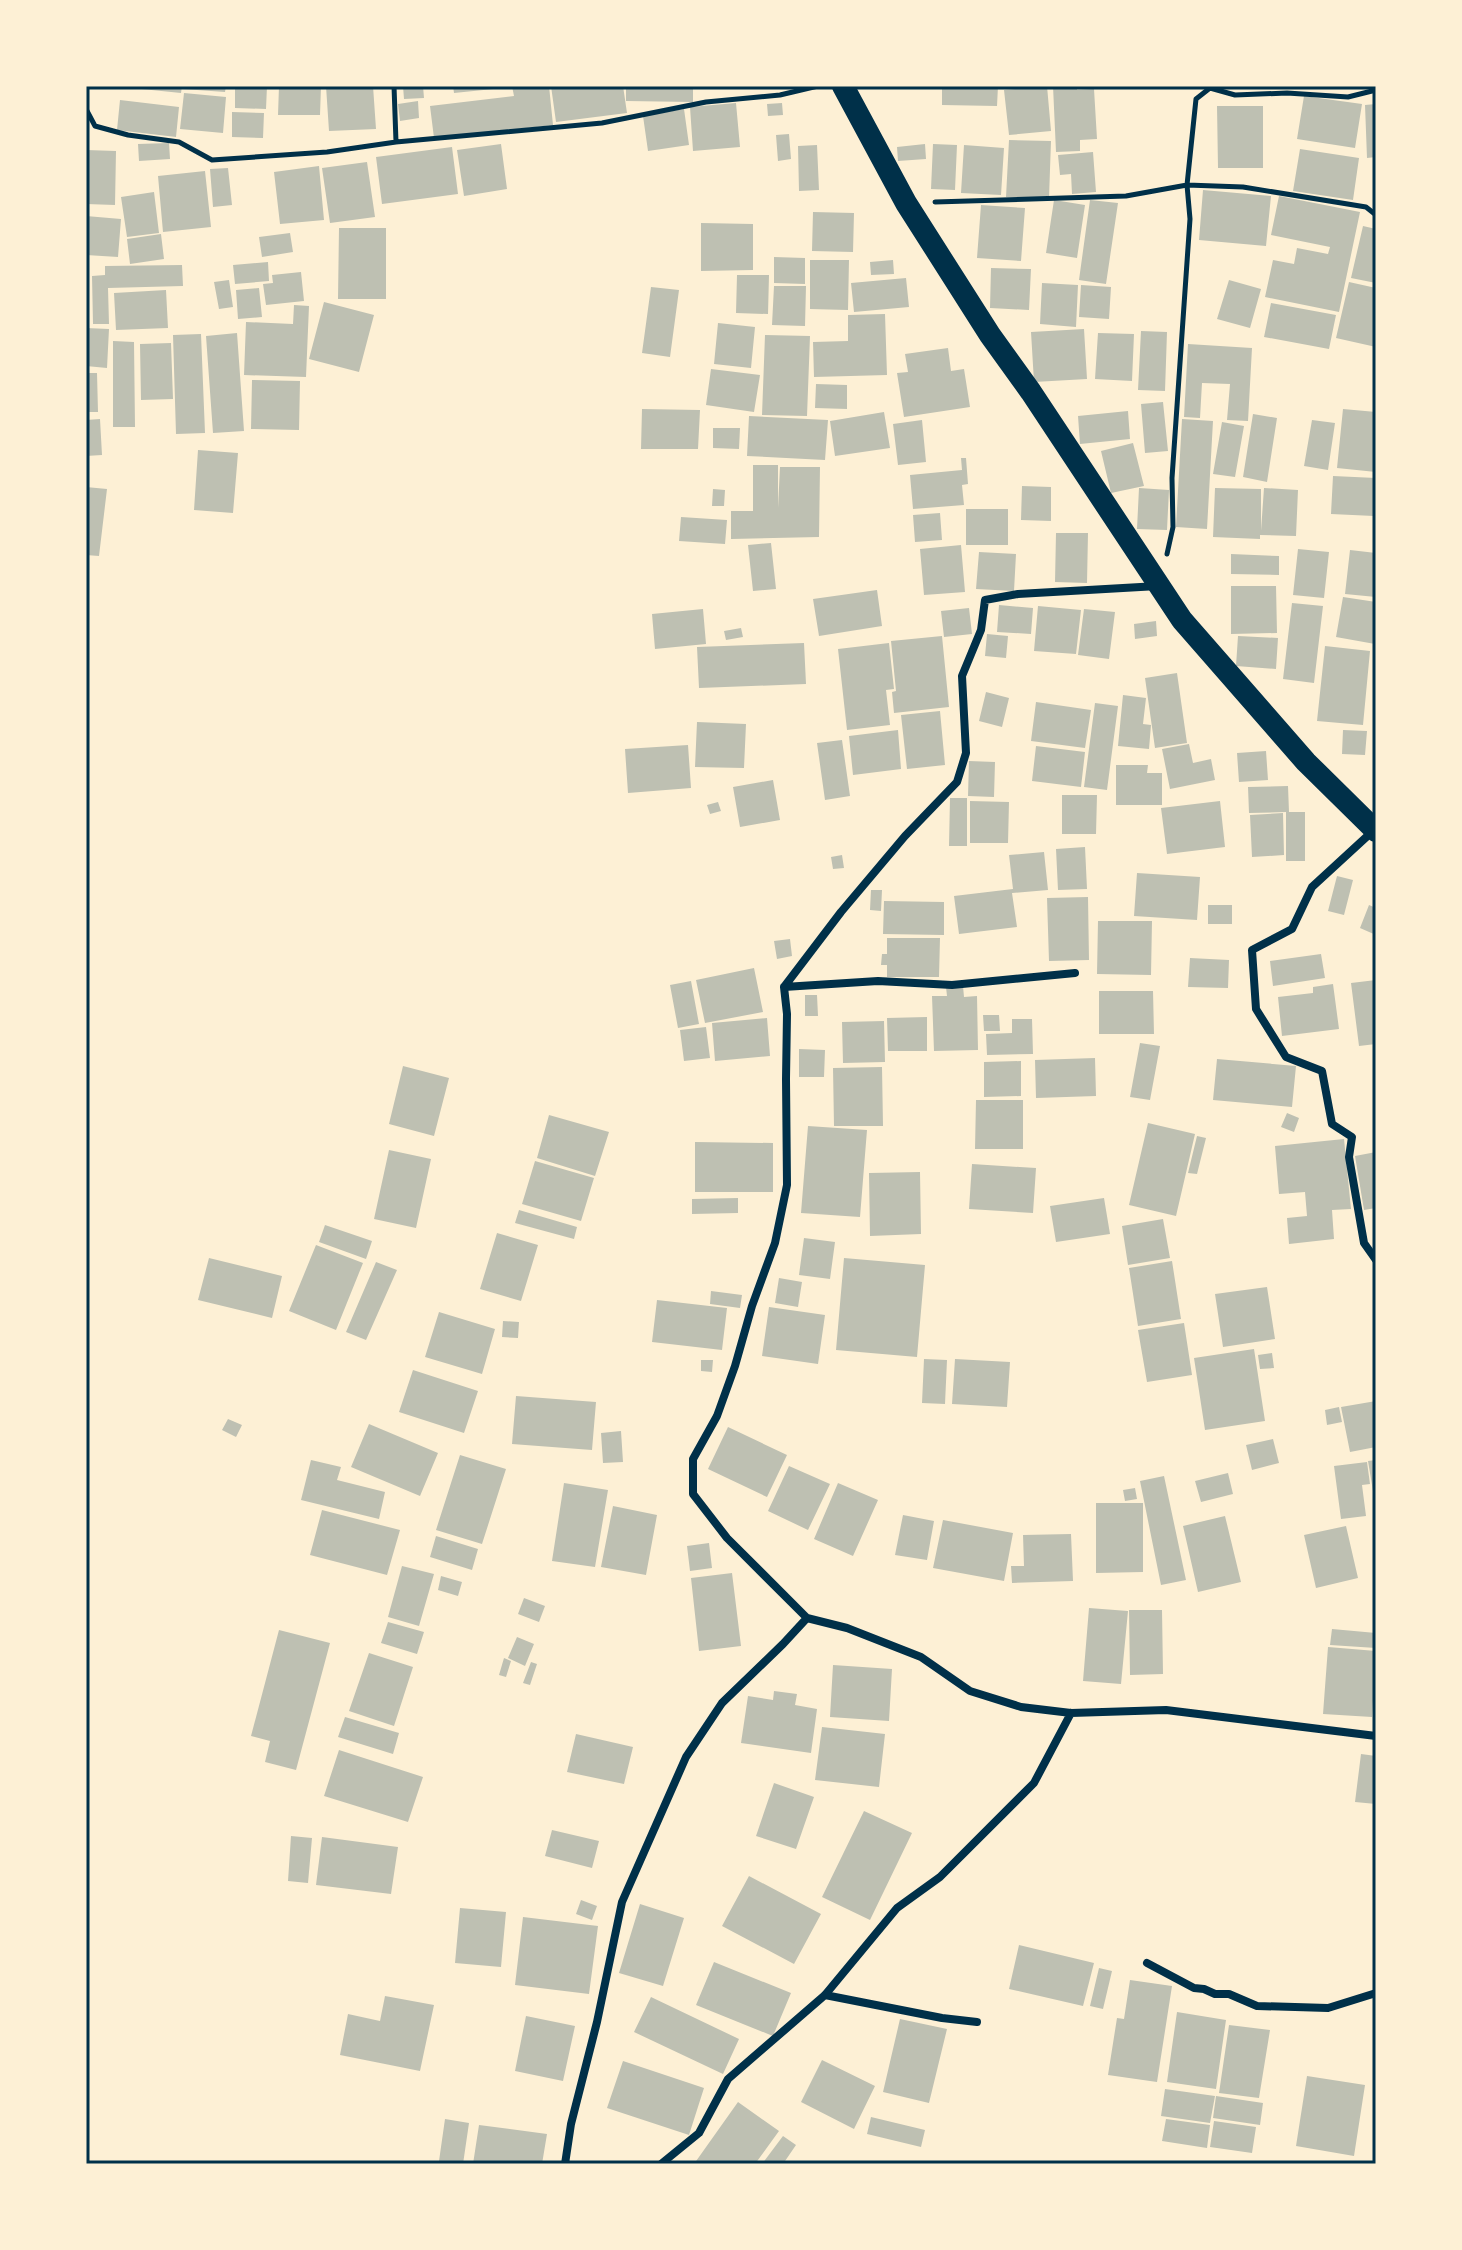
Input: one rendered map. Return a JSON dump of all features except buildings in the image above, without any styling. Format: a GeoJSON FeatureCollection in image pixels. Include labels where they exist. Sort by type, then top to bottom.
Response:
{"type":"FeatureCollection","features":[{"type":"Feature","properties":{"kind":"highway"},"geometry":{"type":"LineString","coordinates":[[843,86],[906,203],[990,335],[1182,620],[1306,762],[1375,830]]}},
{"type":"Feature","properties":{"kind":"street"},"geometry":{"type":"LineString","coordinates":[[1160,586],[1018,594],[985,600],[981,630],[962,676],[966,753],[957,782],[905,836],[850,901],[784,987],[787,1014],[787,1185],[775,1243],[735,1366],[717,1416],[693,1459],[693,1494],[727,1538],[807,1618],[847,1628],[921,1657],[970,1691],[1021,1707],[1071,1713],[1166,1710],[1376,1736]]}},
{"type":"Feature","properties":{"kind":"street"},"geometry":{"type":"LineString","coordinates":[[1375,830],[1312,887],[1292,929],[1252,950],[1256,1009],[1286,1057],[1322,1071],[1332,1124],[1352,1137],[1349,1157],[1364,1243],[1376,1260]]}},
{"type":"Feature","properties":{"kind":"street"},"geometry":{"type":"LineString","coordinates":[[784,987],[878,981],[952,985],[1075,973]]}},
{"type":"Feature","properties":{"kind":"street"},"geometry":{"type":"LineString","coordinates":[[565,2164],[571,2124],[597,2022],[622,1902],[686,1757],[722,1703],[807,1618]]}},
{"type":"Feature","properties":{"kind":"street"},"geometry":{"type":"LineString","coordinates":[[661,2164],[699,2133],[728,2079],[825,1995],[897,1908],[940,1877],[1034,1783],[1071,1713]]}},
{"type":"Feature","properties":{"kind":"street"},"geometry":{"type":"LineString","coordinates":[[1147,1963],[1194,1988],[1229,1994],[1257,2006],[1328,2008],[1376,1993]]}},
{"type":"Feature","properties":{"kind":"street"},"geometry":{"type":"LineString","coordinates":[[825,1995],[977,2022]]}},
{"type":"Feature","properties":{"kind":"path"},"geometry":{"type":"LineString","coordinates":[[394,86],[396,142]]}},
{"type":"Feature","properties":{"kind":"path"},"geometry":{"type":"LineString","coordinates":[[86,109],[95,126],[128,135],[179,142],[212,160],[327,152],[396,142],[602,123],[706,102],[780,95],[818,86]]}},
{"type":"Feature","properties":{"kind":"path"},"geometry":{"type":"LineString","coordinates":[[1160,586],[1173,527],[1172,478],[1190,219],[1187,185],[1196,99],[1210,88],[1235,95],[1287,93],[1348,97],[1376,90]]}},
{"type":"Feature","properties":{"kind":"path"},"geometry":{"type":"LineString","coordinates":[[906,203],[1126,196],[1187,185],[1272,191],[1366,207],[1376,215]]}}]}
